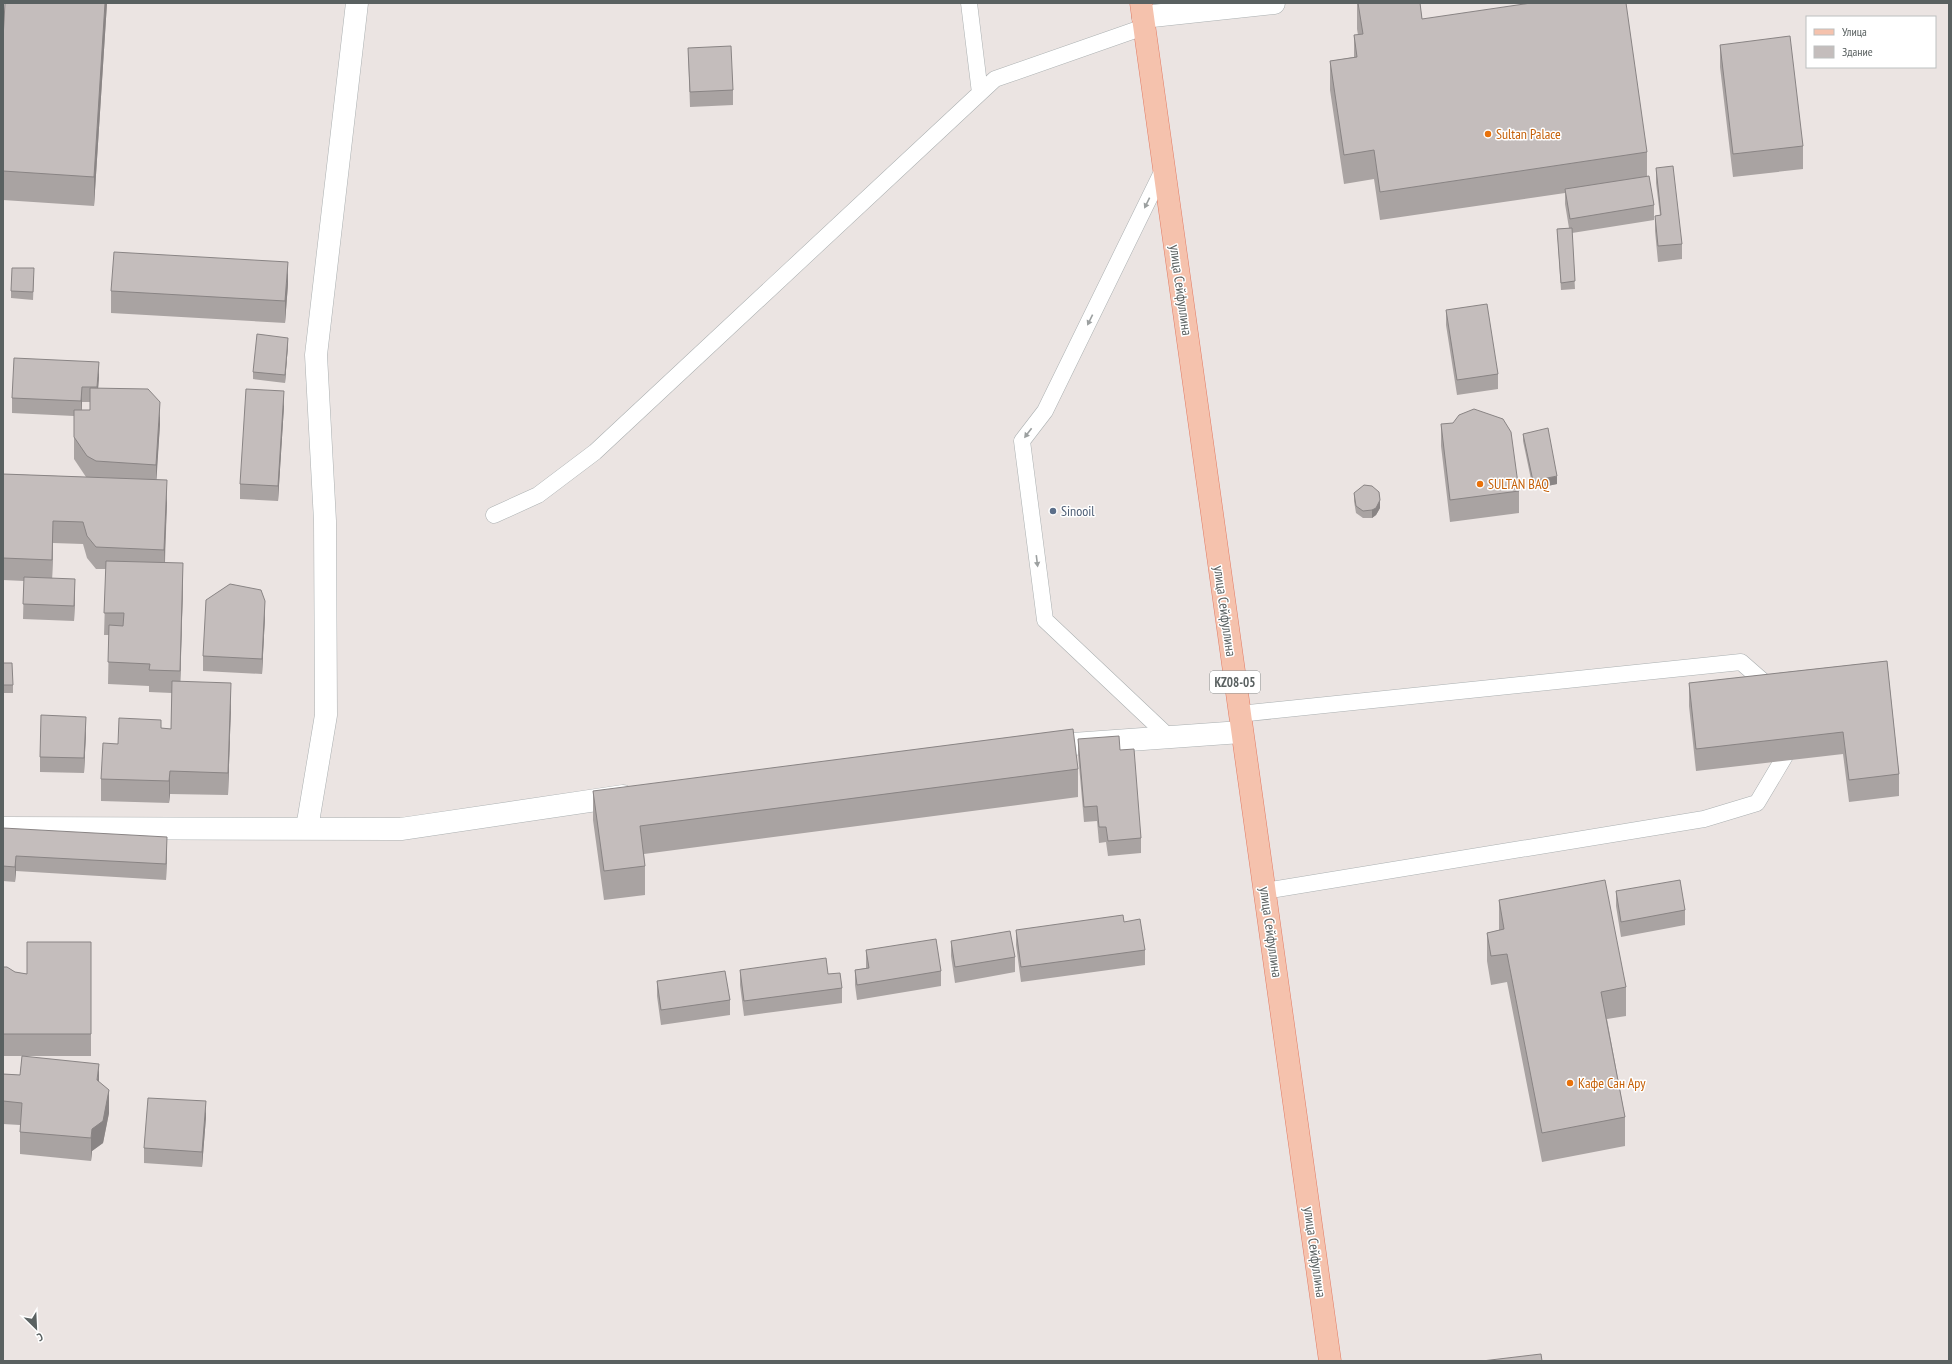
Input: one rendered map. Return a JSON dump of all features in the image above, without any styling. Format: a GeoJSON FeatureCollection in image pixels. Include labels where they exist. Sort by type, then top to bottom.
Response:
{"type":"FeatureCollection","features":[{"type":"Feature","properties":{"kind":"main road","name":"улица Сейфуллина"},"geometry":{"type":"LineString","coordinates":[[1143,16],[1240,723],[1265,890],[1330,1361]]}},
{"type":"Feature","properties":{"kind":"street"},"geometry":{"type":"LineString","coordinates":[[307,828],[326,715],[325,521],[316,355],[357,3]]}},
{"type":"Feature","properties":{"kind":"street"},"geometry":{"type":"LineString","coordinates":[[1143,16],[1274,3]]}},
{"type":"Feature","properties":{"kind":"street"},"geometry":{"type":"LineString","coordinates":[[1022,748],[1170,738],[1240,723]]}},
{"type":"Feature","properties":{"kind":"street"},"geometry":{"type":"LineString","coordinates":[[3,828],[401,829],[641,793]]}},
{"type":"Feature","properties":{"kind":"lane"},"geometry":{"type":"LineString","coordinates":[[969,3],[980,93]]}},
{"type":"Feature","properties":{"kind":"lane"},"geometry":{"type":"LineString","coordinates":[[494,515],[538,495],[595,452],[996,79],[1143,16]]}},
{"type":"Feature","properties":{"kind":"lane"},"geometry":{"type":"LineString","coordinates":[[1164,168],[1045,411],[1022,441],[1045,620],[1170,738]]}},
{"type":"Feature","properties":{"kind":"lane"},"geometry":{"type":"LineString","coordinates":[[1240,723],[1741,662],[1780,696],[1780,704]]}},
{"type":"Feature","properties":{"kind":"lane"},"geometry":{"type":"LineString","coordinates":[[1265,890],[1704,819],[1757,803],[1785,756],[1782,726]]}},
{"type":"Feature","properties":{"kind":"building"},"geometry":{"type":"Polygon","coordinates":[[[5,3],[105,3],[94,177],[3,171],[3,39],[5,3]]]}},
{"type":"Feature","properties":{"kind":"building","name":"Sultan Palace"},"geometry":{"type":"Polygon","coordinates":[[[1358,3],[1420,3],[1422,19],[1531,3],[1626,3],[1647,152],[1380,192],[1374,150],[1344,155],[1330,61],[1357,57],[1354,35],[1363,34],[1358,3]]]}},
{"type":"Feature","properties":{"kind":"building"},"geometry":{"type":"Polygon","coordinates":[[[1790,36],[1803,146],[1733,154],[1720,45],[1790,36]]]}},
{"type":"Feature","properties":{"kind":"building"},"geometry":{"type":"Polygon","coordinates":[[[731,46],[733,90],[690,92],[688,48],[731,46]]]}},
{"type":"Feature","properties":{"kind":"building"},"geometry":{"type":"Polygon","coordinates":[[[1673,166],[1682,244],[1658,246],[1655,216],[1661,215],[1656,168],[1673,166]]]}},
{"type":"Feature","properties":{"kind":"building"},"geometry":{"type":"Polygon","coordinates":[[[1649,176],[1654,205],[1570,219],[1565,189],[1649,176]]]}},
{"type":"Feature","properties":{"kind":"building"},"geometry":{"type":"Polygon","coordinates":[[[1572,228],[1575,281],[1561,283],[1557,229],[1572,228]]]}},
{"type":"Feature","properties":{"kind":"building"},"geometry":{"type":"Polygon","coordinates":[[[114,252],[288,262],[285,301],[111,291],[114,252]]]}},
{"type":"Feature","properties":{"kind":"building"},"geometry":{"type":"Polygon","coordinates":[[[12,268],[34,268],[33,292],[11,291],[12,268]]]}},
{"type":"Feature","properties":{"kind":"building"},"geometry":{"type":"Polygon","coordinates":[[[1487,304],[1498,374],[1457,380],[1446,310],[1487,304]]]}},
{"type":"Feature","properties":{"kind":"building"},"geometry":{"type":"Polygon","coordinates":[[[257,334],[288,338],[285,375],[253,372],[257,334]]]}},
{"type":"Feature","properties":{"kind":"building"},"geometry":{"type":"Polygon","coordinates":[[[14,358],[99,362],[97,387],[82,387],[81,401],[12,398],[14,358]]]}},
{"type":"Feature","properties":{"kind":"building"},"geometry":{"type":"Polygon","coordinates":[[[90,388],[148,389],[160,402],[156,465],[96,461],[87,456],[74,437],[74,410],[90,410],[90,388]]]}},
{"type":"Feature","properties":{"kind":"building"},"geometry":{"type":"Polygon","coordinates":[[[246,389],[284,391],[278,486],[240,484],[246,389]]]}},
{"type":"Feature","properties":{"kind":"building","name":"SULTAN BAQ"},"geometry":{"type":"Polygon","coordinates":[[[1474,409],[1503,419],[1511,432],[1519,491],[1450,500],[1441,424],[1453,423],[1459,415],[1474,409]]]}},
{"type":"Feature","properties":{"kind":"building"},"geometry":{"type":"Polygon","coordinates":[[[1548,428],[1557,476],[1533,481],[1523,434],[1548,428]]]}},
{"type":"Feature","properties":{"kind":"building"},"geometry":{"type":"Polygon","coordinates":[[[3,474],[167,480],[164,550],[96,547],[87,536],[83,522],[53,521],[52,560],[3,558],[3,474]]]}},
{"type":"Feature","properties":{"kind":"building"},"geometry":{"type":"Polygon","coordinates":[[[1364,485],[1372,486],[1379,492],[1380,500],[1376,508],[1372,510],[1363,511],[1356,506],[1354,493],[1364,485]]]}},
{"type":"Feature","properties":{"kind":"building"},"geometry":{"type":"Polygon","coordinates":[[[106,561],[183,563],[180,671],[149,670],[150,664],[108,662],[109,625],[123,626],[124,613],[104,613],[106,561]]]}},
{"type":"Feature","properties":{"kind":"building"},"geometry":{"type":"Polygon","coordinates":[[[24,577],[75,579],[74,606],[23,604],[24,577]]]}},
{"type":"Feature","properties":{"kind":"building"},"geometry":{"type":"Polygon","coordinates":[[[230,584],[261,590],[265,601],[262,659],[203,656],[206,600],[230,584]]]}},
{"type":"Feature","properties":{"kind":"building"},"geometry":{"type":"Polygon","coordinates":[[[1887,661],[1899,774],[1849,780],[1843,732],[1696,749],[1689,683],[1887,661]]]}},
{"type":"Feature","properties":{"kind":"building"},"geometry":{"type":"Polygon","coordinates":[[[3,663],[12,663],[13,685],[3,685],[3,663]]]}},
{"type":"Feature","properties":{"kind":"building"},"geometry":{"type":"Polygon","coordinates":[[[172,681],[231,683],[228,773],[170,771],[169,781],[101,779],[103,743],[118,744],[119,718],[161,720],[161,728],[171,729],[172,681]]]}},
{"type":"Feature","properties":{"kind":"building"},"geometry":{"type":"Polygon","coordinates":[[[41,715],[86,717],[84,758],[40,757],[41,715]]]}},
{"type":"Feature","properties":{"kind":"building"},"geometry":{"type":"Polygon","coordinates":[[[1073,729],[1078,769],[640,826],[645,866],[604,871],[593,791],[1073,729]]]}},
{"type":"Feature","properties":{"kind":"building"},"geometry":{"type":"Polygon","coordinates":[[[1119,736],[1120,750],[1134,749],[1141,838],[1108,841],[1106,827],[1099,827],[1097,806],[1084,807],[1078,739],[1119,736]]]}},
{"type":"Feature","properties":{"kind":"building"},"geometry":{"type":"Polygon","coordinates":[[[3,828],[167,837],[166,864],[16,856],[15,867],[3,866],[3,828]]]}},
{"type":"Feature","properties":{"kind":"building","name":"Кафе Сан Ару"},"geometry":{"type":"Polygon","coordinates":[[[1605,880],[1626,987],[1601,992],[1625,1117],[1542,1133],[1507,954],[1491,956],[1487,933],[1504,929],[1499,900],[1605,880]]]}},
{"type":"Feature","properties":{"kind":"building"},"geometry":{"type":"Polygon","coordinates":[[[1680,880],[1685,910],[1621,922],[1616,891],[1680,880]]]}},
{"type":"Feature","properties":{"kind":"building"},"geometry":{"type":"Polygon","coordinates":[[[1123,915],[1124,922],[1140,919],[1145,950],[1021,967],[1016,930],[1123,915]]]}},
{"type":"Feature","properties":{"kind":"building"},"geometry":{"type":"Polygon","coordinates":[[[1010,931],[1015,957],[955,967],[951,941],[1010,931]]]}},
{"type":"Feature","properties":{"kind":"building"},"geometry":{"type":"Polygon","coordinates":[[[936,939],[941,971],[857,985],[855,970],[869,968],[866,950],[936,939]]]}},
{"type":"Feature","properties":{"kind":"building"},"geometry":{"type":"Polygon","coordinates":[[[27,942],[91,942],[91,1034],[3,1034],[3,967],[7,967],[15,972],[27,974],[27,942]]]}},
{"type":"Feature","properties":{"kind":"building"},"geometry":{"type":"Polygon","coordinates":[[[826,958],[828,974],[840,973],[842,988],[744,1001],[740,970],[826,958]]]}},
{"type":"Feature","properties":{"kind":"building"},"geometry":{"type":"Polygon","coordinates":[[[725,971],[730,1000],[661,1010],[657,981],[725,971]]]}},
{"type":"Feature","properties":{"kind":"building"},"geometry":{"type":"Polygon","coordinates":[[[22,1056],[99,1064],[97,1080],[109,1090],[103,1121],[92,1129],[91,1138],[20,1132],[22,1103],[3,1101],[3,1074],[20,1075],[22,1056]]]}},
{"type":"Feature","properties":{"kind":"building"},"geometry":{"type":"Polygon","coordinates":[[[148,1098],[206,1101],[202,1152],[144,1148],[148,1098]]]}},
{"type":"Feature","properties":{"kind":"building"},"geometry":{"type":"Polygon","coordinates":[[[1541,1354],[1542,1361],[1482,1361],[1541,1354]]]}},
{"type":"Feature","properties":{"kind":"place","name":"Sultan Palace"},"geometry":{"type":"Point","coordinates":[1488,134]}},
{"type":"Feature","properties":{"kind":"place","name":"SULTAN BAQ"},"geometry":{"type":"Point","coordinates":[1480,484]}},
{"type":"Feature","properties":{"kind":"place","name":"Sinooil"},"geometry":{"type":"Point","coordinates":[1053,511]}},
{"type":"Feature","properties":{"kind":"place","name":"Кафе Сан Ару"},"geometry":{"type":"Point","coordinates":[1570,1083]}}]}
